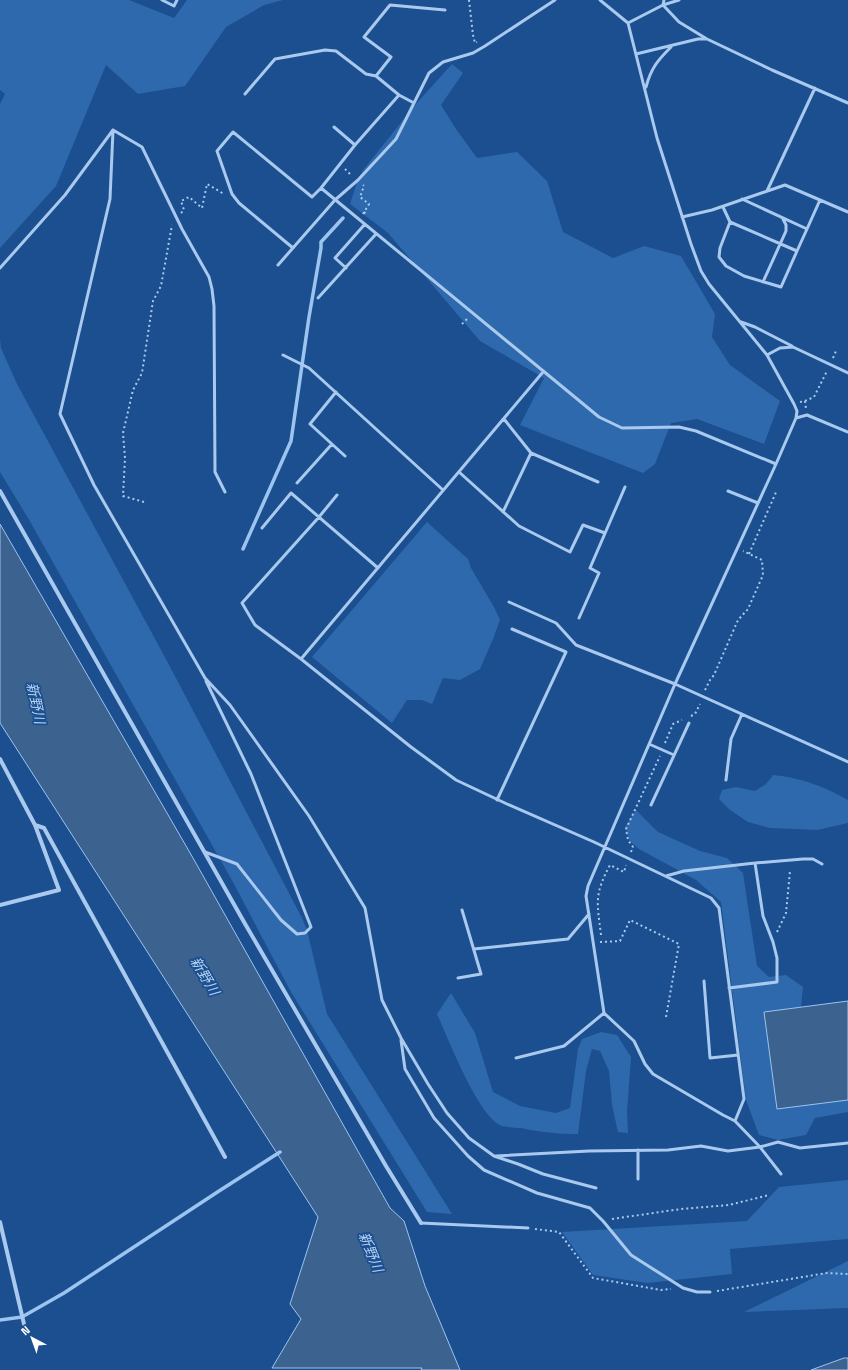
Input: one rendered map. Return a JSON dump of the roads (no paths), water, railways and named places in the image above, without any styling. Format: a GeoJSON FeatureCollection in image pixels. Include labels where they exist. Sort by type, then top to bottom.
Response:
{"type":"FeatureCollection","features":[{"type":"Feature","properties":{"kind":"street"},"geometry":{"type":"LineString","coordinates":[[0,491],[205,852],[382,1159],[422,1223]]}},
{"type":"Feature","properties":{"kind":"street"},"geometry":{"type":"LineString","coordinates":[[0,759],[35,825],[58,890],[0,905]]}},
{"type":"Feature","properties":{"kind":"street"},"geometry":{"type":"LineString","coordinates":[[35,825],[44,828],[225,1157]]}},
{"type":"Feature","properties":{"kind":"street"},"geometry":{"type":"LineString","coordinates":[[0,1222],[24,1324]]}},
{"type":"Feature","properties":{"kind":"lane"},"geometry":{"type":"LineString","coordinates":[[162,0],[174,6],[177,0]]}},
{"type":"Feature","properties":{"kind":"lane"},"geometry":{"type":"LineString","coordinates":[[278,265],[335,200],[358,180],[396,138],[429,74],[443,62],[473,53],[486,46],[555,0]]}},
{"type":"Feature","properties":{"kind":"lane"},"geometry":{"type":"LineString","coordinates":[[600,0],[628,22],[646,89],[657,138],[691,244],[702,270],[709,284],[767,355],[797,411],[796,418],[776,464],[675,684],[588,886],[586,896],[593,943],[604,1013],[634,1040],[645,1064],[653,1074],[735,1121],[760,1147],[781,1174]]}},
{"type":"Feature","properties":{"kind":"lane"},"geometry":{"type":"LineString","coordinates":[[663,5],[664,0]]}},
{"type":"Feature","properties":{"kind":"lane"},"geometry":{"type":"LineString","coordinates":[[628,22],[663,5],[679,0]]}},
{"type":"Feature","properties":{"kind":"lane"},"geometry":{"type":"LineString","coordinates":[[376,76],[391,57],[364,37],[390,5],[444,10]]}},
{"type":"Feature","properties":{"kind":"lane"},"geometry":{"type":"LineString","coordinates":[[663,5],[679,22],[708,39],[772,70],[848,103]]}},
{"type":"Feature","properties":{"kind":"lane"},"geometry":{"type":"LineString","coordinates":[[636,54],[698,39],[708,39]]}},
{"type":"Feature","properties":{"kind":"lane"},"geometry":{"type":"LineString","coordinates":[[646,89],[652,68],[658,59],[672,45]]}},
{"type":"Feature","properties":{"kind":"lane"},"geometry":{"type":"LineString","coordinates":[[245,94],[276,59],[325,50],[336,51],[366,74],[376,76],[399,96],[414,103]]}},
{"type":"Feature","properties":{"kind":"lane"},"geometry":{"type":"LineString","coordinates":[[767,191],[815,88]]}},
{"type":"Feature","properties":{"kind":"lane"},"geometry":{"type":"LineString","coordinates":[[293,248],[238,203],[232,194],[217,151],[233,132],[312,197],[321,188],[355,145],[399,96]]}},
{"type":"Feature","properties":{"kind":"lane"},"geometry":{"type":"LineString","coordinates":[[334,126],[355,145]]}},
{"type":"Feature","properties":{"kind":"lane"},"geometry":{"type":"LineString","coordinates":[[113,130],[142,147],[176,216],[209,277],[214,306],[215,472],[225,492]]}},
{"type":"Feature","properties":{"kind":"lane"},"geometry":{"type":"LineString","coordinates":[[0,268],[65,195],[113,130]]}},
{"type":"Feature","properties":{"kind":"lane"},"geometry":{"type":"LineString","coordinates":[[113,130],[110,199],[60,414],[94,485],[205,678],[251,774],[311,927],[305,933],[297,934],[281,920],[237,864],[205,852]]}},
{"type":"Feature","properties":{"kind":"lane"},"geometry":{"type":"LineString","coordinates":[[682,217],[723,207],[785,185],[848,212]]}},
{"type":"Feature","properties":{"kind":"lane"},"geometry":{"type":"LineString","coordinates":[[321,188],[599,417],[622,428],[679,427],[696,431],[776,464]]}},
{"type":"Feature","properties":{"kind":"lane"},"geometry":{"type":"LineString","coordinates":[[742,199],[807,229]]}},
{"type":"Feature","properties":{"kind":"lane"},"geometry":{"type":"LineString","coordinates":[[730,222],[720,248],[719,257],[726,266],[744,276],[781,287],[820,200]]}},
{"type":"Feature","properties":{"kind":"lane"},"geometry":{"type":"LineString","coordinates":[[723,207],[730,222],[797,251]]}},
{"type":"Feature","properties":{"kind":"lane"},"geometry":{"type":"LineString","coordinates":[[763,282],[786,231],[786,225],[783,218]]}},
{"type":"Feature","properties":{"kind":"lane"},"geometry":{"type":"LineString","coordinates":[[346,268],[335,258],[364,224]]}},
{"type":"Feature","properties":{"kind":"lane"},"geometry":{"type":"LineString","coordinates":[[318,298],[376,234]]}},
{"type":"Feature","properties":{"kind":"lane"},"geometry":{"type":"LineString","coordinates":[[740,322],[754,327],[848,373]]}},
{"type":"Feature","properties":{"kind":"lane"},"geometry":{"type":"LineString","coordinates":[[767,355],[780,348],[793,347]]}},
{"type":"Feature","properties":{"kind":"lane"},"geometry":{"type":"LineString","coordinates":[[283,355],[309,368],[443,490]]}},
{"type":"Feature","properties":{"kind":"lane"},"geometry":{"type":"LineString","coordinates":[[301,659],[543,372]]}},
{"type":"Feature","properties":{"kind":"lane"},"geometry":{"type":"LineString","coordinates":[[336,392],[310,424],[345,456]]}},
{"type":"Feature","properties":{"kind":"lane"},"geometry":{"type":"LineString","coordinates":[[796,418],[807,415],[848,432]]}},
{"type":"Feature","properties":{"kind":"lane"},"geometry":{"type":"LineString","coordinates":[[504,419],[531,453],[598,482]]}},
{"type":"Feature","properties":{"kind":"lane"},"geometry":{"type":"LineString","coordinates":[[297,483],[332,444]]}},
{"type":"Feature","properties":{"kind":"lane"},"geometry":{"type":"LineString","coordinates":[[503,512],[531,453]]}},
{"type":"Feature","properties":{"kind":"lane"},"geometry":{"type":"LineString","coordinates":[[459,472],[519,526],[570,552],[583,525],[605,533]]}},
{"type":"Feature","properties":{"kind":"lane"},"geometry":{"type":"LineString","coordinates":[[580,618],[599,573],[590,568],[625,488]]}},
{"type":"Feature","properties":{"kind":"lane"},"geometry":{"type":"LineString","coordinates":[[728,491],[758,504]]}},
{"type":"Feature","properties":{"kind":"lane"},"geometry":{"type":"LineString","coordinates":[[262,528],[291,493],[378,568]]}},
{"type":"Feature","properties":{"kind":"lane"},"geometry":{"type":"LineString","coordinates":[[337,496],[242,603],[255,625],[301,659],[411,747],[456,780],[497,800],[605,847],[711,898],[719,908],[744,1098],[735,1121]]}},
{"type":"Feature","properties":{"kind":"lane"},"geometry":{"type":"LineString","coordinates":[[509,602],[556,623],[576,645],[675,684],[848,762]]}},
{"type":"Feature","properties":{"kind":"lane"},"geometry":{"type":"LineString","coordinates":[[497,800],[566,652],[512,628]]}},
{"type":"Feature","properties":{"kind":"lane"},"geometry":{"type":"LineString","coordinates":[[205,678],[230,705],[308,816],[365,908],[382,1000],[401,1038],[447,1113],[469,1138],[494,1156],[543,1174],[596,1188]]}},
{"type":"Feature","properties":{"kind":"lane"},"geometry":{"type":"LineString","coordinates":[[726,780],[731,739],[742,714]]}},
{"type":"Feature","properties":{"kind":"lane"},"geometry":{"type":"LineString","coordinates":[[651,804],[689,723]]}},
{"type":"Feature","properties":{"kind":"lane"},"geometry":{"type":"LineString","coordinates":[[649,744],[674,755]]}},
{"type":"Feature","properties":{"kind":"lane"},"geometry":{"type":"LineString","coordinates":[[666,876],[684,871],[803,859],[813,860],[822,864]]}},
{"type":"Feature","properties":{"kind":"lane"},"geometry":{"type":"LineString","coordinates":[[729,988],[777,982],[777,958],[773,942],[763,916],[755,863]]}},
{"type":"Feature","properties":{"kind":"lane"},"geometry":{"type":"LineString","coordinates":[[458,978],[481,974],[462,910]]}},
{"type":"Feature","properties":{"kind":"lane"},"geometry":{"type":"LineString","coordinates":[[474,949],[568,939],[589,914]]}},
{"type":"Feature","properties":{"kind":"lane"},"geometry":{"type":"LineString","coordinates":[[704,981],[710,1058],[738,1054]]}},
{"type":"Feature","properties":{"kind":"lane"},"geometry":{"type":"LineString","coordinates":[[516,1058],[564,1046],[604,1013]]}},
{"type":"Feature","properties":{"kind":"lane"},"geometry":{"type":"LineString","coordinates":[[401,1038],[405,1069],[434,1118],[468,1156],[484,1170],[537,1193],[590,1208],[603,1221],[631,1255],[683,1288],[697,1292],[710,1292]]}},
{"type":"Feature","properties":{"kind":"lane"},"geometry":{"type":"LineString","coordinates":[[494,1156],[668,1150],[701,1146],[728,1151],[760,1147],[778,1142],[800,1148],[848,1143]]}},
{"type":"Feature","properties":{"kind":"lane"},"geometry":{"type":"LineString","coordinates":[[638,1150],[638,1179]]}},
{"type":"Feature","properties":{"kind":"lane"},"geometry":{"type":"LineString","coordinates":[[422,1223],[528,1228]]}},
{"type":"Feature","properties":{"kind":"water","name":"新野川"},"geometry":{"type":"Polygon","coordinates":[[[0,524],[193,858],[390,1208],[404,1221],[425,1286],[460,1370],[421,1370],[422,1368],[272,1368],[301,1319],[290,1304],[318,1217],[0,723],[0,524]]]}},
{"type":"Feature","properties":{"kind":"water"},"geometry":{"type":"Polygon","coordinates":[[[848,1001],[848,1100],[777,1109],[764,1012],[848,1001]]]}},
{"type":"Feature","properties":{"kind":"water"},"geometry":{"type":"Polygon","coordinates":[[[844,1358],[848,1358],[848,1370],[811,1370],[844,1358]]]}},
{"type":"Feature","properties":{"kind":"waterway"},"geometry":{"type":"LineString","coordinates":[[243,549],[291,441],[321,242],[343,218]]}},
{"type":"Feature","properties":{"kind":"waterway"},"geometry":{"type":"LineString","coordinates":[[0,1320],[22,1317],[64,1293],[280,1152]]}}]}
